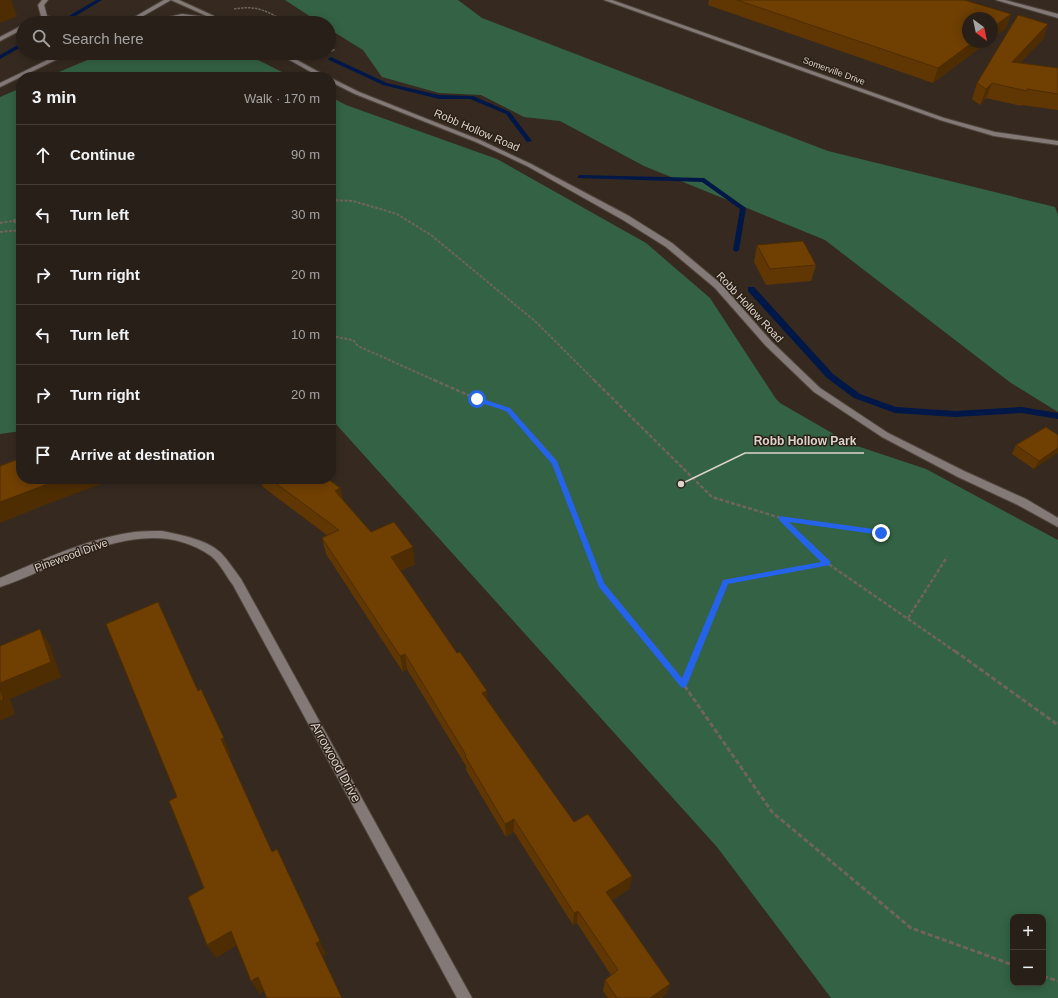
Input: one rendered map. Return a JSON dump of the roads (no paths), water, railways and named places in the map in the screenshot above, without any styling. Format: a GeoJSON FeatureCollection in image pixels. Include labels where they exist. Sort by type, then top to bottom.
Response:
{"type":"FeatureCollection","features":[{"type":"Feature","properties":{"kind":"street"},"geometry":{"type":"LineString","coordinates":[[44,16],[41,5],[45,0]]}},
{"type":"Feature","properties":{"kind":"street"},"geometry":{"type":"LineString","coordinates":[[139,16],[168,0]]}},
{"type":"Feature","properties":{"kind":"street"},"geometry":{"type":"LineString","coordinates":[[174,0],[211,16]]}},
{"type":"Feature","properties":{"kind":"street","name":"Somerville Drive"},"geometry":{"type":"LineString","coordinates":[[607,0],[942,119],[994,134],[1058,143]]}},
{"type":"Feature","properties":{"kind":"street"},"geometry":{"type":"LineString","coordinates":[[999,0],[1058,16]]}},
{"type":"Feature","properties":{"kind":"street"},"geometry":{"type":"LineString","coordinates":[[0,39],[16,31]]}},
{"type":"Feature","properties":{"kind":"street"},"geometry":{"type":"LineString","coordinates":[[27,72],[52,60]]}},
{"type":"Feature","properties":{"kind":"street"},"geometry":{"type":"LineString","coordinates":[[293,60],[316,72]]}},
{"type":"Feature","properties":{"kind":"street"},"geometry":{"type":"LineString","coordinates":[[0,85],[16,77]]}},
{"type":"Feature","properties":{"kind":"street","name":"Robb Hollow Road"},"geometry":{"type":"LineString","coordinates":[[336,82],[357,93],[478,141],[529,165],[626,218],[669,245],[718,286],[769,344],[817,390],[885,435],[961,474],[1022,502],[1058,523]]}},
{"type":"Feature","properties":{"kind":"street","name":"Pinewood Drive"},"geometry":{"type":"LineString","coordinates":[[0,583],[87,548],[124,537],[155,534],[191,541]]}},
{"type":"Feature","properties":{"kind":"street","name":"Arrowood Drive"},"geometry":{"type":"LineString","coordinates":[[191,541],[215,554],[237,582],[465,998]]}},
{"type":"Feature","properties":{"kind":"waterway"},"geometry":{"type":"LineString","coordinates":[[72,16],[100,0]]}},
{"type":"Feature","properties":{"kind":"waterway"},"geometry":{"type":"LineString","coordinates":[[0,57],[16,48]]}},
{"type":"Feature","properties":{"kind":"waterway"},"geometry":{"type":"LineString","coordinates":[[333,60],[385,84],[439,97],[471,97],[508,113],[529,141]]}},
{"type":"Feature","properties":{"kind":"waterway"},"geometry":{"type":"LineString","coordinates":[[580,177],[704,180],[743,208],[736,250]]}},
{"type":"Feature","properties":{"kind":"waterway"},"geometry":{"type":"LineString","coordinates":[[751,289],[830,376],[857,396],[895,410],[955,414],[1022,410],[1058,416]]}},
{"type":"Feature","properties":{"kind":"place","name":"Robb Hollow Park"},"geometry":{"type":"Point","coordinates":[681,484]}}]}
